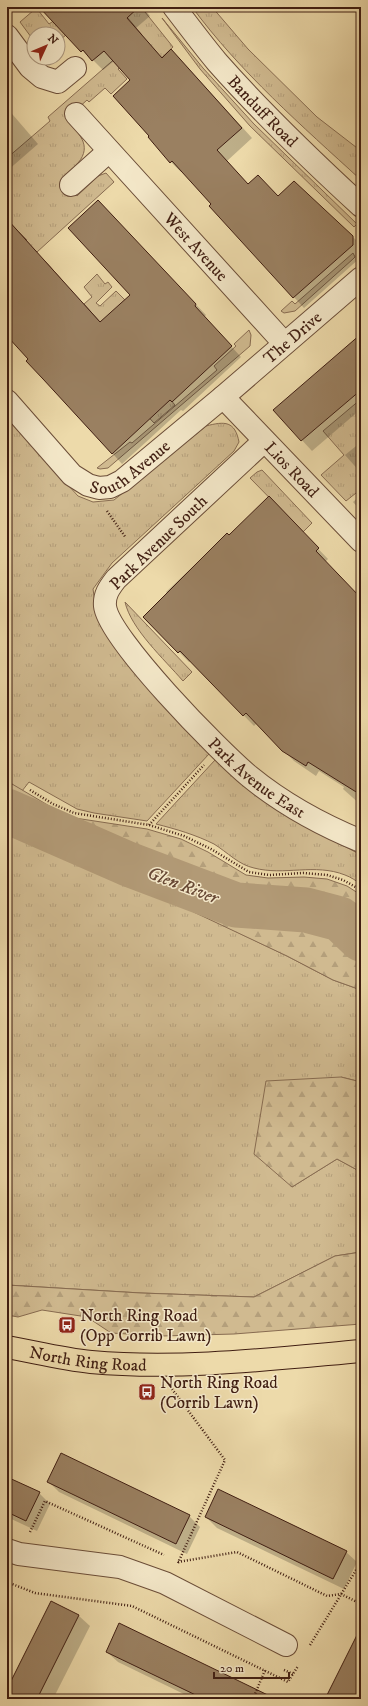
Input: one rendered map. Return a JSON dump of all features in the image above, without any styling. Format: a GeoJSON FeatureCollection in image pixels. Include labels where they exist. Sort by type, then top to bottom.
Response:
{"type":"FeatureCollection","features":[{"type":"Feature","properties":{"kind":"main road","name":"North Ring Road"},"geometry":{"type":"LineString","coordinates":[[7,1347],[91,1362],[154,1365],[361,1351]]}},
{"type":"Feature","properties":{"kind":"street","name":"Banduff Road"},"geometry":{"type":"LineString","coordinates":[[174,7],[216,60],[254,102],[301,150],[361,206]]}},
{"type":"Feature","properties":{"kind":"street"},"geometry":{"type":"LineString","coordinates":[[7,36],[30,67],[42,77],[58,82],[75,68]]}},
{"type":"Feature","properties":{"kind":"street","name":"West Avenue"},"geometry":{"type":"LineString","coordinates":[[76,114],[284,343]]}},
{"type":"Feature","properties":{"kind":"street"},"geometry":{"type":"LineString","coordinates":[[71,185],[109,151]]}},
{"type":"Feature","properties":{"kind":"street","name":"The Drive"},"geometry":{"type":"LineString","coordinates":[[223,397],[361,278]]}},
{"type":"Feature","properties":{"kind":"street","name":"Lios Road"},"geometry":{"type":"LineString","coordinates":[[223,397],[361,541]]}},
{"type":"Feature","properties":{"kind":"street","name":"South Avenue"},"geometry":{"type":"LineString","coordinates":[[7,401],[72,474],[88,485],[99,488],[110,487],[122,481],[223,397]]}},
{"type":"Feature","properties":{"kind":"street","name":"Park Avenue South"},"geometry":{"type":"LineString","coordinates":[[168,694],[134,654],[108,619],[105,606],[106,592],[116,579],[264,441]]}},
{"type":"Feature","properties":{"kind":"street","name":"Park Avenue East"},"geometry":{"type":"LineString","coordinates":[[168,694],[219,748],[249,776],[288,803],[342,833],[361,841]]}},
{"type":"Feature","properties":{"kind":"street"},"geometry":{"type":"LineString","coordinates":[[13,1552],[120,1567],[165,1583],[286,1645]]}},
{"type":"Feature","properties":{"kind":"path"},"geometry":{"type":"LineString","coordinates":[[99,488],[106,510],[124,536],[142,555]]}},
{"type":"Feature","properties":{"kind":"path"},"geometry":{"type":"LineString","coordinates":[[149,825],[206,763]]}},
{"type":"Feature","properties":{"kind":"path"},"geometry":{"type":"LineString","coordinates":[[30,790],[53,804],[74,813],[149,825],[184,836],[211,849],[249,872],[269,875],[303,873],[327,875],[343,880],[361,890]]}},
{"type":"Feature","properties":{"kind":"path"},"geometry":{"type":"LineString","coordinates":[[154,1365],[225,1460],[179,1562],[165,1583]]}},
{"type":"Feature","properties":{"kind":"path"},"geometry":{"type":"LineString","coordinates":[[13,1552],[45,1501],[165,1556]]}},
{"type":"Feature","properties":{"kind":"path"},"geometry":{"type":"LineString","coordinates":[[172,1559],[179,1562],[237,1552],[327,1596],[341,1594],[361,1604]]}},
{"type":"Feature","properties":{"kind":"path"},"geometry":{"type":"LineString","coordinates":[[253,1699],[265,1670]]}},
{"type":"Feature","properties":{"kind":"green space"},"geometry":{"type":"Polygon","coordinates":[[[141,7],[173,47],[154,65],[139,50],[118,69],[127,79],[111,94],[105,88],[89,102],[87,100],[66,119],[79,134],[84,145],[84,150],[82,157],[76,165],[62,179],[77,196],[98,176],[106,173],[114,182],[37,252],[35,250],[27,258],[37,269],[45,261],[61,279],[55,285],[61,293],[44,309],[10,274],[18,266],[7,254],[7,226],[10,222],[7,219],[7,158],[50,121],[48,117],[142,35],[127,17],[141,7]],[[19,232],[10,240],[17,249],[27,240],[19,232]]]}},
{"type":"Feature","properties":{"kind":"green space"},"geometry":{"type":"Polygon","coordinates":[[[192,7],[212,7],[248,49],[317,117],[361,151],[361,180],[272,98],[230,54],[192,7]]]}},
{"type":"Feature","properties":{"kind":"green space"},"geometry":{"type":"Polygon","coordinates":[[[34,10],[38,10],[49,24],[55,20],[60,26],[26,26],[26,30],[20,22],[34,10]]]}},
{"type":"Feature","properties":{"kind":"green space"},"geometry":{"type":"Polygon","coordinates":[[[162,18],[203,68],[254,124],[357,224],[354,227],[250,126],[200,69],[162,18]]]}},
{"type":"Feature","properties":{"kind":"green space"},"geometry":{"type":"Polygon","coordinates":[[[353,253],[355,257],[353,259],[295,311],[284,313],[281,311],[292,301],[295,304],[353,253]]]}},
{"type":"Feature","properties":{"kind":"green space"},"geometry":{"type":"Polygon","coordinates":[[[97,274],[105,284],[108,282],[112,287],[96,303],[100,306],[116,291],[125,300],[170,399],[175,405],[154,423],[140,408],[86,334],[99,321],[84,304],[92,297],[84,287],[97,274]]]}},
{"type":"Feature","properties":{"kind":"green space"},"geometry":{"type":"Polygon","coordinates":[[[249,330],[251,335],[250,346],[108,468],[97,468],[130,442],[132,443],[217,370],[214,366],[236,346],[234,344],[249,330]]]}},
{"type":"Feature","properties":{"kind":"green space"},"geometry":{"type":"Polygon","coordinates":[[[361,399],[361,489],[346,501],[321,475],[344,455],[323,431],[361,399]]]}},
{"type":"Feature","properties":{"kind":"green space"},"geometry":{"type":"Polygon","coordinates":[[[7,418],[78,496],[93,502],[114,500],[206,426],[219,423],[228,424],[232,426],[237,435],[239,442],[234,451],[112,563],[93,589],[97,617],[120,653],[166,709],[209,754],[147,821],[77,809],[29,782],[22,791],[7,781],[7,418]]]}},
{"type":"Feature","properties":{"kind":"green space"},"geometry":{"type":"Polygon","coordinates":[[[262,470],[312,523],[303,532],[250,478],[262,470]]]}},
{"type":"Feature","properties":{"kind":"green space"},"geometry":{"type":"Polygon","coordinates":[[[125,602],[192,672],[183,681],[141,633],[128,612],[125,602]]]}},
{"type":"Feature","properties":{"kind":"green space"},"geometry":{"type":"Polygon","coordinates":[[[215,760],[250,788],[295,820],[361,855],[361,884],[347,876],[322,870],[277,871],[254,868],[238,861],[214,844],[186,832],[156,824],[215,760]]]}},
{"type":"Feature","properties":{"kind":"green space"},"geometry":{"type":"Polygon","coordinates":[[[7,781],[51,807],[75,818],[147,829],[181,839],[208,852],[246,875],[268,878],[304,877],[327,879],[347,886],[361,895],[361,990],[333,980],[287,956],[7,824],[7,781]]]}},
{"type":"Feature","properties":{"kind":"green space"},"geometry":{"type":"Polygon","coordinates":[[[7,822],[287,956],[333,980],[361,990],[361,1082],[341,1077],[292,1187],[337,1159],[361,1172],[361,1252],[335,1256],[254,1297],[141,1293],[7,1285],[7,822]]]}},
{"type":"Feature","properties":{"kind":"green space"},"geometry":{"type":"Polygon","coordinates":[[[341,1077],[361,1082],[361,1172],[337,1159],[292,1187],[254,1154],[266,1081],[341,1077]]]}},
{"type":"Feature","properties":{"kind":"green space"},"geometry":{"type":"Polygon","coordinates":[[[361,1252],[361,1324],[234,1334],[162,1336],[111,1333],[87,1317],[42,1310],[18,1317],[7,1315],[7,1285],[141,1293],[254,1297],[335,1256],[361,1252]]]}},
{"type":"Feature","properties":{"kind":"building"},"geometry":{"type":"Polygon","coordinates":[[[39,7],[139,7],[127,18],[162,58],[171,49],[242,128],[217,150],[248,184],[258,175],[278,196],[294,181],[353,236],[353,245],[293,298],[209,206],[211,204],[172,161],[170,163],[148,137],[149,136],[113,96],[130,80],[104,51],[92,61],[83,50],[81,52],[66,36],[66,26],[57,26],[39,7]]]}},
{"type":"Feature","properties":{"kind":"building"},"geometry":{"type":"Polygon","coordinates":[[[98,200],[196,304],[195,306],[232,346],[172,402],[170,400],[112,454],[26,361],[28,359],[7,336],[7,219],[100,322],[130,295],[68,228],[98,200]]]}},
{"type":"Feature","properties":{"kind":"building"},"geometry":{"type":"Polygon","coordinates":[[[361,334],[361,390],[301,441],[273,410],[361,334]]]}},
{"type":"Feature","properties":{"kind":"building"},"geometry":{"type":"Polygon","coordinates":[[[269,496],[319,548],[316,551],[361,598],[361,795],[308,762],[306,766],[282,751],[246,713],[243,716],[180,651],[178,653],[143,617],[227,533],[229,535],[269,496]]]}},
{"type":"Feature","properties":{"kind":"building"},"geometry":{"type":"Polygon","coordinates":[[[61,1453],[190,1515],[176,1544],[47,1482],[61,1453]]]}},
{"type":"Feature","properties":{"kind":"building"},"geometry":{"type":"Polygon","coordinates":[[[7,1477],[40,1492],[26,1521],[7,1512],[7,1477]]]}},
{"type":"Feature","properties":{"kind":"building"},"geometry":{"type":"Polygon","coordinates":[[[218,1489],[347,1551],[333,1579],[205,1517],[218,1489]]]}},
{"type":"Feature","properties":{"kind":"building"},"geometry":{"type":"Polygon","coordinates":[[[51,1601],[79,1615],[37,1699],[7,1699],[7,1689],[51,1601]]]}},
{"type":"Feature","properties":{"kind":"building"},"geometry":{"type":"Polygon","coordinates":[[[119,1623],[276,1699],[204,1699],[106,1652],[119,1623]]]}},
{"type":"Feature","properties":{"kind":"building"},"geometry":{"type":"Polygon","coordinates":[[[361,1627],[361,1699],[325,1699],[361,1627]]]}},
{"type":"Feature","properties":{"kind":"waterway","name":"Glen River"},"geometry":{"type":"LineString","coordinates":[[7,811],[128,864],[236,905],[306,910],[340,919],[361,939]]}},
{"type":"Feature","properties":{"kind":"place","name":"North Ring Road (Opp Corrib Lawn)"},"geometry":{"type":"Point","coordinates":[67,1325]}},
{"type":"Feature","properties":{"kind":"place","name":"North Ring Road (Corrib Lawn)"},"geometry":{"type":"Point","coordinates":[147,1392]}}]}
